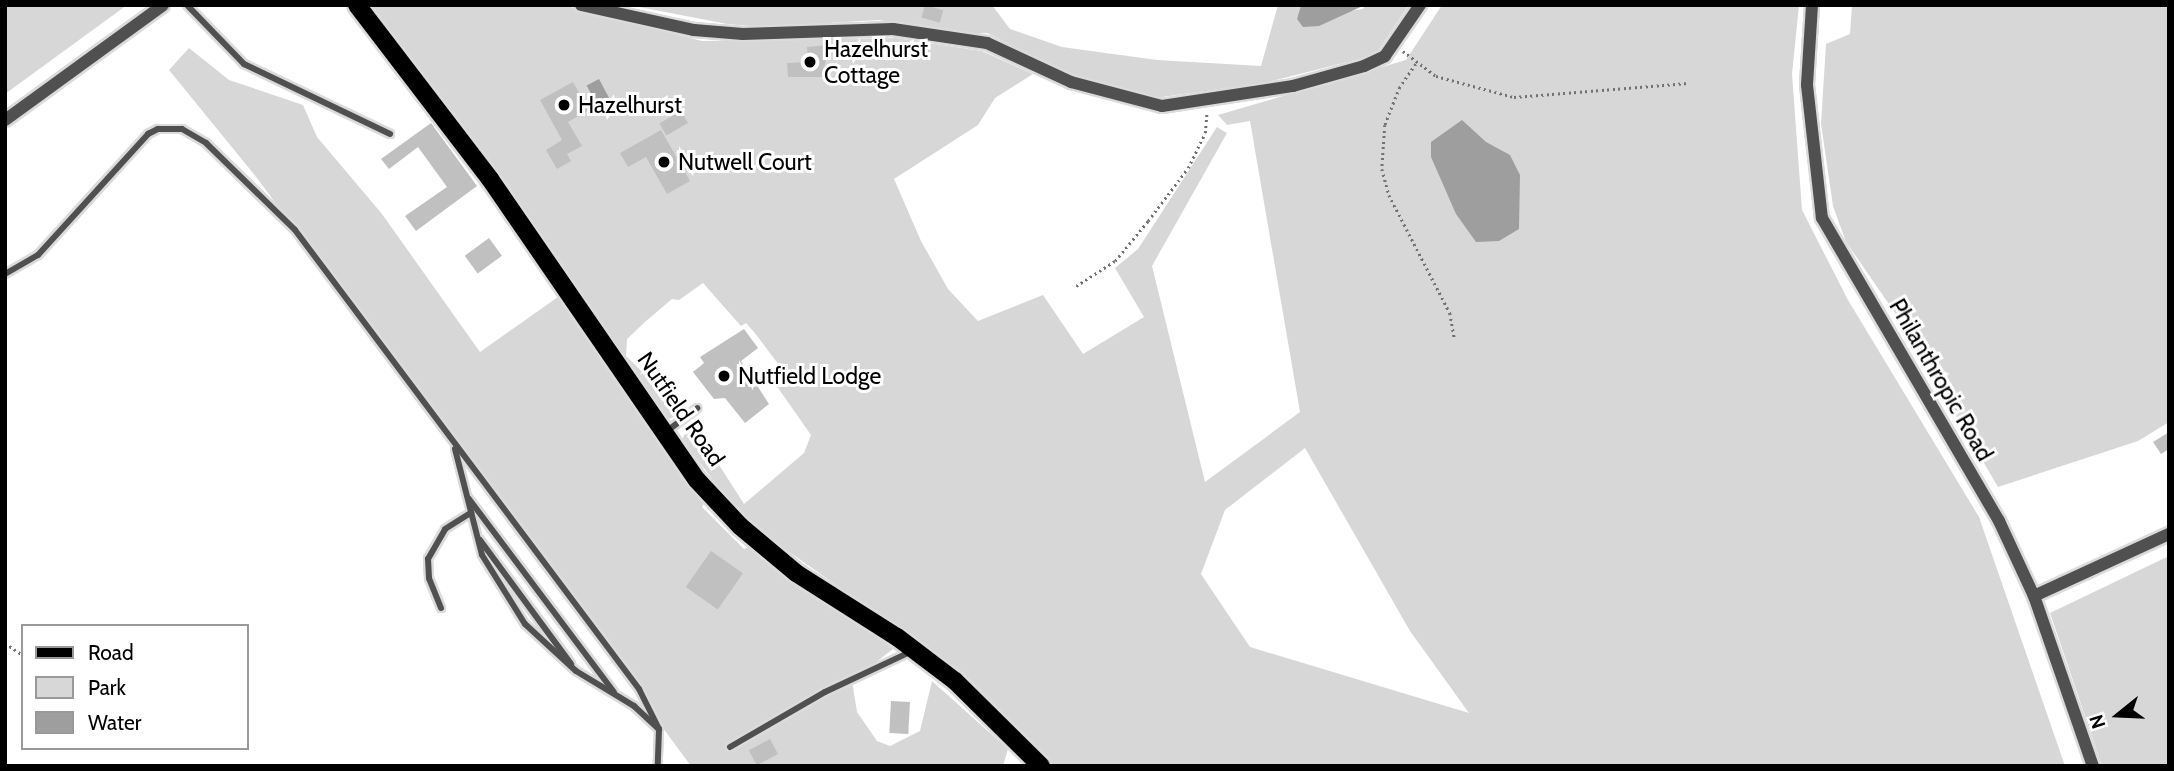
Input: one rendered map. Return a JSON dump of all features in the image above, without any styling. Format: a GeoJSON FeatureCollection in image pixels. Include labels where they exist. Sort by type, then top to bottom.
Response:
{"type":"FeatureCollection","features":[{"type":"Feature","properties":{"kind":"main road","name":"Nutfield Road"},"geometry":{"type":"LineString","coordinates":[[357,5],[490,179],[697,480],[761,545],[914,650],[1003,723],[1041,766]]}},
{"type":"Feature","properties":{"kind":"street"},"geometry":{"type":"LineString","coordinates":[[5,120],[163,5]]}},
{"type":"Feature","properties":{"kind":"street"},"geometry":{"type":"LineString","coordinates":[[581,5],[694,30],[743,34],[892,29],[987,43],[1071,82],[1125,100],[1162,106],[1208,102],[1336,75],[1385,57],[1420,5]]}},
{"type":"Feature","properties":{"kind":"street","name":"Philanthropic Road"},"geometry":{"type":"LineString","coordinates":[[1812,5],[1807,85],[1822,218],[1999,521],[2034,596],[2093,766]]}},
{"type":"Feature","properties":{"kind":"street"},"geometry":{"type":"LineString","coordinates":[[2034,596],[2169,534]]}},
{"type":"Feature","properties":{"kind":"lane"},"geometry":{"type":"LineString","coordinates":[[187,5],[244,64],[390,134]]}},
{"type":"Feature","properties":{"kind":"lane"},"geometry":{"type":"LineString","coordinates":[[5,274],[38,255],[148,134],[172,128],[192,133],[295,230],[639,689],[659,729],[658,766]]}},
{"type":"Feature","properties":{"kind":"lane"},"geometry":{"type":"LineString","coordinates":[[666,432],[697,408]]}},
{"type":"Feature","properties":{"kind":"lane"},"geometry":{"type":"LineString","coordinates":[[453,443],[476,535],[491,573],[526,624],[576,671],[618,696],[659,729]]}},
{"type":"Feature","properties":{"kind":"lane"},"geometry":{"type":"LineString","coordinates":[[467,495],[618,696]]}},
{"type":"Feature","properties":{"kind":"lane"},"geometry":{"type":"LineString","coordinates":[[441,608],[429,578],[429,559],[445,529],[471,513]]}},
{"type":"Feature","properties":{"kind":"lane"},"geometry":{"type":"LineString","coordinates":[[476,535],[576,671]]}},
{"type":"Feature","properties":{"kind":"lane"},"geometry":{"type":"LineString","coordinates":[[730,747],[825,692],[914,650]]}},
{"type":"Feature","properties":{"kind":"path"},"geometry":{"type":"LineString","coordinates":[[1396,44],[1416,64],[1436,76],[1514,97],[1688,83]]}},
{"type":"Feature","properties":{"kind":"path"},"geometry":{"type":"LineString","coordinates":[[1416,64],[1400,87],[1385,125],[1382,169],[1389,195],[1450,313],[1455,340]]}},
{"type":"Feature","properties":{"kind":"path"},"geometry":{"type":"LineString","coordinates":[[1076,286],[1115,261],[1188,168],[1205,133],[1208,102]]}},
{"type":"Feature","properties":{"kind":"path"},"geometry":{"type":"LineString","coordinates":[[5,643],[21,654]]}},
{"type":"Feature","properties":{"kind":"green space"},"geometry":{"type":"Polygon","coordinates":[[[5,5],[127,5],[5,94],[5,5]]]}},
{"type":"Feature","properties":{"kind":"green space"},"geometry":{"type":"Polygon","coordinates":[[[366,5],[563,5],[702,41],[896,38],[982,51],[1033,74],[995,98],[978,125],[894,179],[921,241],[948,289],[978,321],[1043,295],[1083,354],[1144,317],[1115,268],[1138,249],[1217,127],[1227,133],[1152,266],[1205,482],[1300,412],[1250,121],[1227,125],[1218,115],[1406,60],[1442,5],[1799,5],[1792,74],[1802,210],[1848,300],[1979,517],[2065,766],[1050,766],[1029,738],[961,673],[744,520],[682,440],[691,421],[744,504],[804,453],[811,435],[776,385],[788,377],[746,323],[741,326],[703,283],[679,300],[672,299],[627,339],[626,356],[684,412],[669,419],[662,415],[542,248],[534,223],[366,5]],[[1305,448],[1225,510],[1201,574],[1250,647],[1469,713],[1410,631],[1305,448]]]}},
{"type":"Feature","properties":{"kind":"green space"},"geometry":{"type":"Polygon","coordinates":[[[629,5],[992,5],[1010,29],[1062,47],[1157,60],[1261,66],[1278,5],[1301,5],[1297,19],[1363,9],[1365,5],[1409,5],[1375,55],[1264,83],[1155,98],[1066,72],[987,33],[953,35],[879,20],[761,27],[727,24],[629,5]]]}},
{"type":"Feature","properties":{"kind":"green space"},"geometry":{"type":"Polygon","coordinates":[[[1852,5],[2169,5],[2169,422],[2138,441],[1998,487],[1898,317],[1846,242],[1833,206],[1821,124],[1826,44],[1850,34],[1852,5]]]}},
{"type":"Feature","properties":{"kind":"green space"},"geometry":{"type":"Polygon","coordinates":[[[189,48],[229,80],[303,105],[317,137],[382,214],[480,352],[565,292],[710,492],[702,507],[744,549],[754,546],[893,649],[852,681],[857,712],[877,741],[890,746],[920,731],[932,681],[1008,749],[1003,766],[691,766],[257,178],[169,70],[189,48]]]}},
{"type":"Feature","properties":{"kind":"green space"},"geometry":{"type":"Polygon","coordinates":[[[2169,556],[2169,766],[2102,766],[2050,613],[2169,556]]]}},
{"type":"Feature","properties":{"kind":"water"},"geometry":{"type":"Polygon","coordinates":[[[1301,5],[1365,5],[1319,26],[1303,27],[1297,19],[1301,5]]]}},
{"type":"Feature","properties":{"kind":"water"},"geometry":{"type":"Polygon","coordinates":[[[599,79],[612,103],[599,109],[587,86],[599,79]]]}},
{"type":"Feature","properties":{"kind":"water"},"geometry":{"type":"Polygon","coordinates":[[[1462,120],[1486,142],[1510,155],[1520,175],[1519,229],[1499,241],[1476,242],[1456,214],[1431,157],[1431,142],[1462,120]]]}},
{"type":"Feature","properties":{"kind":"building"},"geometry":{"type":"Polygon","coordinates":[[[925,5],[943,10],[940,23],[921,17],[925,5]]]}},
{"type":"Feature","properties":{"kind":"building","name":"Hazelhurst Cottage"},"geometry":{"type":"Polygon","coordinates":[[[828,45],[823,77],[788,77],[787,63],[808,62],[807,47],[828,45]]]}},
{"type":"Feature","properties":{"kind":"building","name":"Hazelhurst"},"geometry":{"type":"Polygon","coordinates":[[[573,82],[589,110],[568,122],[582,146],[567,154],[571,161],[557,169],[546,150],[562,140],[540,100],[573,82]]]}},
{"type":"Feature","properties":{"kind":"building"},"geometry":{"type":"Polygon","coordinates":[[[681,111],[688,123],[666,136],[659,124],[681,111]]]}},
{"type":"Feature","properties":{"kind":"building"},"geometry":{"type":"Polygon","coordinates":[[[431,123],[477,186],[416,231],[405,216],[447,187],[418,147],[389,169],[381,159],[431,123]]]}},
{"type":"Feature","properties":{"kind":"building","name":"Nutwell Court"},"geometry":{"type":"Polygon","coordinates":[[[661,130],[690,181],[667,194],[646,157],[628,167],[620,153],[661,130]]]}},
{"type":"Feature","properties":{"kind":"building"},"geometry":{"type":"Polygon","coordinates":[[[489,238],[502,256],[478,273],[465,256],[489,238]]]}},
{"type":"Feature","properties":{"kind":"building","name":"Nutfield Lodge"},"geometry":{"type":"Polygon","coordinates":[[[744,329],[758,348],[741,361],[769,404],[745,423],[725,398],[714,399],[693,372],[704,363],[700,357],[744,329]]]}},
{"type":"Feature","properties":{"kind":"building"},"geometry":{"type":"Polygon","coordinates":[[[2169,432],[2169,449],[2161,454],[2153,442],[2169,432]]]}},
{"type":"Feature","properties":{"kind":"building"},"geometry":{"type":"Polygon","coordinates":[[[711,551],[743,573],[718,609],[686,587],[711,551]]]}},
{"type":"Feature","properties":{"kind":"building"},"geometry":{"type":"Polygon","coordinates":[[[891,701],[910,702],[908,734],[889,733],[891,701]]]}},
{"type":"Feature","properties":{"kind":"building"},"geometry":{"type":"Polygon","coordinates":[[[770,739],[778,754],[757,765],[749,750],[770,739]]]}},
{"type":"Feature","properties":{"kind":"place","name":"Hazelhurst Cottage"},"geometry":{"type":"Point","coordinates":[810,62]}},
{"type":"Feature","properties":{"kind":"place","name":"Hazelhurst"},"geometry":{"type":"Point","coordinates":[564,105]}},
{"type":"Feature","properties":{"kind":"place","name":"Nutwell Court"},"geometry":{"type":"Point","coordinates":[664,162]}},
{"type":"Feature","properties":{"kind":"place","name":"Nutfield Lodge"},"geometry":{"type":"Point","coordinates":[724,376]}}]}
